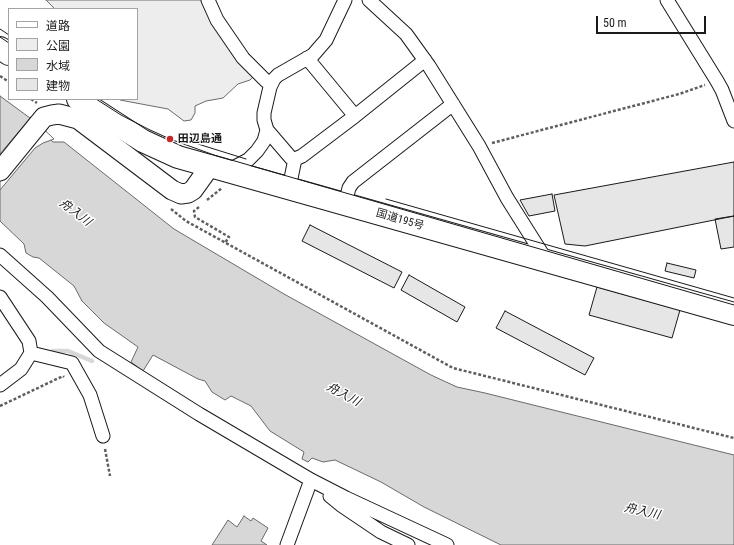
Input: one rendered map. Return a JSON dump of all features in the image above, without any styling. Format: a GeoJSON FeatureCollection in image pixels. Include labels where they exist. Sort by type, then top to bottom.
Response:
{"type":"FeatureCollection","features":[{"type":"Feature","properties":{"kind":"highway","name":"国道195号"},"geometry":{"type":"LineString","coordinates":[[80,100],[143,141],[178,157],[222,173],[289,188],[734,314]]}},
{"type":"Feature","properties":{"kind":"street"},"geometry":{"type":"LineString","coordinates":[[208,0],[217,20],[243,58],[266,81],[271,84]]}},
{"type":"Feature","properties":{"kind":"street"},"geometry":{"type":"LineString","coordinates":[[345,0],[326,40],[313,55],[278,75],[274,78],[271,84],[264,113],[264,120],[267,130],[291,158],[302,156],[425,60]]}},
{"type":"Feature","properties":{"kind":"street"},"geometry":{"type":"LineString","coordinates":[[369,0],[406,34],[425,60],[479,146],[506,198],[546,260]]}},
{"type":"Feature","properties":{"kind":"street"},"geometry":{"type":"LineString","coordinates":[[666,0],[717,81],[734,121]]}},
{"type":"Feature","properties":{"kind":"street"},"geometry":{"type":"LineString","coordinates":[[307,58],[355,116]]}},
{"type":"Feature","properties":{"kind":"street"},"geometry":{"type":"LineString","coordinates":[[345,204],[349,188],[353,182],[453,104]]}},
{"type":"Feature","properties":{"kind":"street"},"geometry":{"type":"LineString","coordinates":[[0,171],[44,117],[52,114],[59,114],[78,119],[172,190],[181,194],[188,193],[248,160],[264,141],[267,130]]}},
{"type":"Feature","properties":{"kind":"street"},"geometry":{"type":"LineString","coordinates":[[289,188],[295,158]]}},
{"type":"Feature","properties":{"kind":"street"},"geometry":{"type":"LineString","coordinates":[[0,255],[47,297],[99,351],[199,414],[310,480],[447,545]]}},
{"type":"Feature","properties":{"kind":"street"},"geometry":{"type":"LineString","coordinates":[[0,297],[29,341],[30,353],[21,369],[0,385]]}},
{"type":"Feature","properties":{"kind":"street"},"geometry":{"type":"LineString","coordinates":[[30,353],[72,363],[90,395],[103,436]]}},
{"type":"Feature","properties":{"kind":"street"},"geometry":{"type":"LineString","coordinates":[[287,545],[310,480]]}},
{"type":"Feature","properties":{"kind":"street"},"geometry":{"type":"LineString","coordinates":[[310,480],[341,505],[381,532],[408,545]]}},
{"type":"Feature","properties":{"kind":"path"},"geometry":{"type":"LineString","coordinates":[[479,146],[679,94],[717,81]]}},
{"type":"Feature","properties":{"kind":"path"},"geometry":{"type":"LineString","coordinates":[[205,202],[222,173]]}},
{"type":"Feature","properties":{"kind":"path"},"geometry":{"type":"LineString","coordinates":[[167,206],[186,221],[453,368],[734,438]]}},
{"type":"Feature","properties":{"kind":"path"},"geometry":{"type":"LineString","coordinates":[[199,207],[194,211],[195,217],[228,237],[225,243]]}},
{"type":"Feature","properties":{"kind":"path"},"geometry":{"type":"LineString","coordinates":[[0,406],[63,376],[66,378]]}},
{"type":"Feature","properties":{"kind":"path"},"geometry":{"type":"LineString","coordinates":[[103,436],[110,476]]}},
{"type":"Feature","properties":{"kind":"green space"},"geometry":{"type":"Polygon","coordinates":[[[46,0],[204,0],[250,70],[253,77],[250,80],[238,84],[223,98],[206,101],[195,106],[195,113],[191,120],[184,121],[168,109],[120,100],[138,100],[138,8],[54,8],[46,0]]]}},
{"type":"Feature","properties":{"kind":"water","name":"舟入川"},"geometry":{"type":"Polygon","coordinates":[[[0,96],[30,118],[53,142],[64,142],[174,229],[284,294],[431,375],[457,387],[734,455],[734,545],[501,545],[424,507],[381,482],[335,460],[323,462],[312,458],[308,462],[302,459],[304,452],[270,431],[251,406],[231,396],[225,400],[212,392],[205,381],[198,379],[153,355],[143,371],[131,362],[138,347],[104,323],[82,301],[74,286],[39,258],[33,257],[26,253],[24,244],[0,221],[0,96]]]}},
{"type":"Feature","properties":{"kind":"water"},"geometry":{"type":"Polygon","coordinates":[[[244,516],[251,521],[253,518],[268,528],[261,541],[267,545],[212,545],[228,520],[237,527],[244,516]]]}},
{"type":"Feature","properties":{"kind":"pier"},"geometry":{"type":"Polygon","coordinates":[[[31,117],[54,139],[35,148],[0,190],[0,154],[31,117]]]}},
{"type":"Feature","properties":{"kind":"building"},"geometry":{"type":"Polygon","coordinates":[[[734,162],[734,216],[585,246],[565,244],[554,195],[734,162]]]}},
{"type":"Feature","properties":{"kind":"building"},"geometry":{"type":"Polygon","coordinates":[[[552,194],[555,211],[529,216],[520,200],[552,194]]]}},
{"type":"Feature","properties":{"kind":"building"},"geometry":{"type":"Polygon","coordinates":[[[734,216],[734,247],[721,249],[715,219],[734,216]]]}},
{"type":"Feature","properties":{"kind":"building"},"geometry":{"type":"Polygon","coordinates":[[[310,225],[402,272],[394,288],[302,241],[310,225]]]}},
{"type":"Feature","properties":{"kind":"building"},"geometry":{"type":"Polygon","coordinates":[[[667,263],[696,270],[694,278],[665,271],[667,263]]]}},
{"type":"Feature","properties":{"kind":"building"},"geometry":{"type":"Polygon","coordinates":[[[409,275],[465,307],[457,322],[401,290],[409,275]]]}},
{"type":"Feature","properties":{"kind":"building"},"geometry":{"type":"Polygon","coordinates":[[[597,287],[680,310],[672,338],[589,315],[597,287]]]}},
{"type":"Feature","properties":{"kind":"building"},"geometry":{"type":"Polygon","coordinates":[[[505,311],[594,358],[585,375],[496,328],[505,311]]]}},
{"type":"Feature","properties":{"kind":"waterway"},"geometry":{"type":"LineString","coordinates":[[53,351],[68,351],[92,361]]}},
{"type":"Feature","properties":{"kind":"tram line"},"geometry":{"type":"LineString","coordinates":[[0,29],[8,34]]}},
{"type":"Feature","properties":{"kind":"tram line"},"geometry":{"type":"LineString","coordinates":[[0,37],[8,42]]}},
{"type":"Feature","properties":{"kind":"tram line"},"geometry":{"type":"LineString","coordinates":[[98,100],[121,115],[148,129],[170,139],[214,155],[734,305]]}},
{"type":"Feature","properties":{"kind":"tram line"},"geometry":{"type":"LineString","coordinates":[[198,144],[246,159]]}},
{"type":"Feature","properties":{"kind":"tram line"},"geometry":{"type":"LineString","coordinates":[[386,199],[734,298]]}},
{"type":"Feature","properties":{"kind":"place","name":"田辺島通"},"geometry":{"type":"Point","coordinates":[170,139]}}]}
